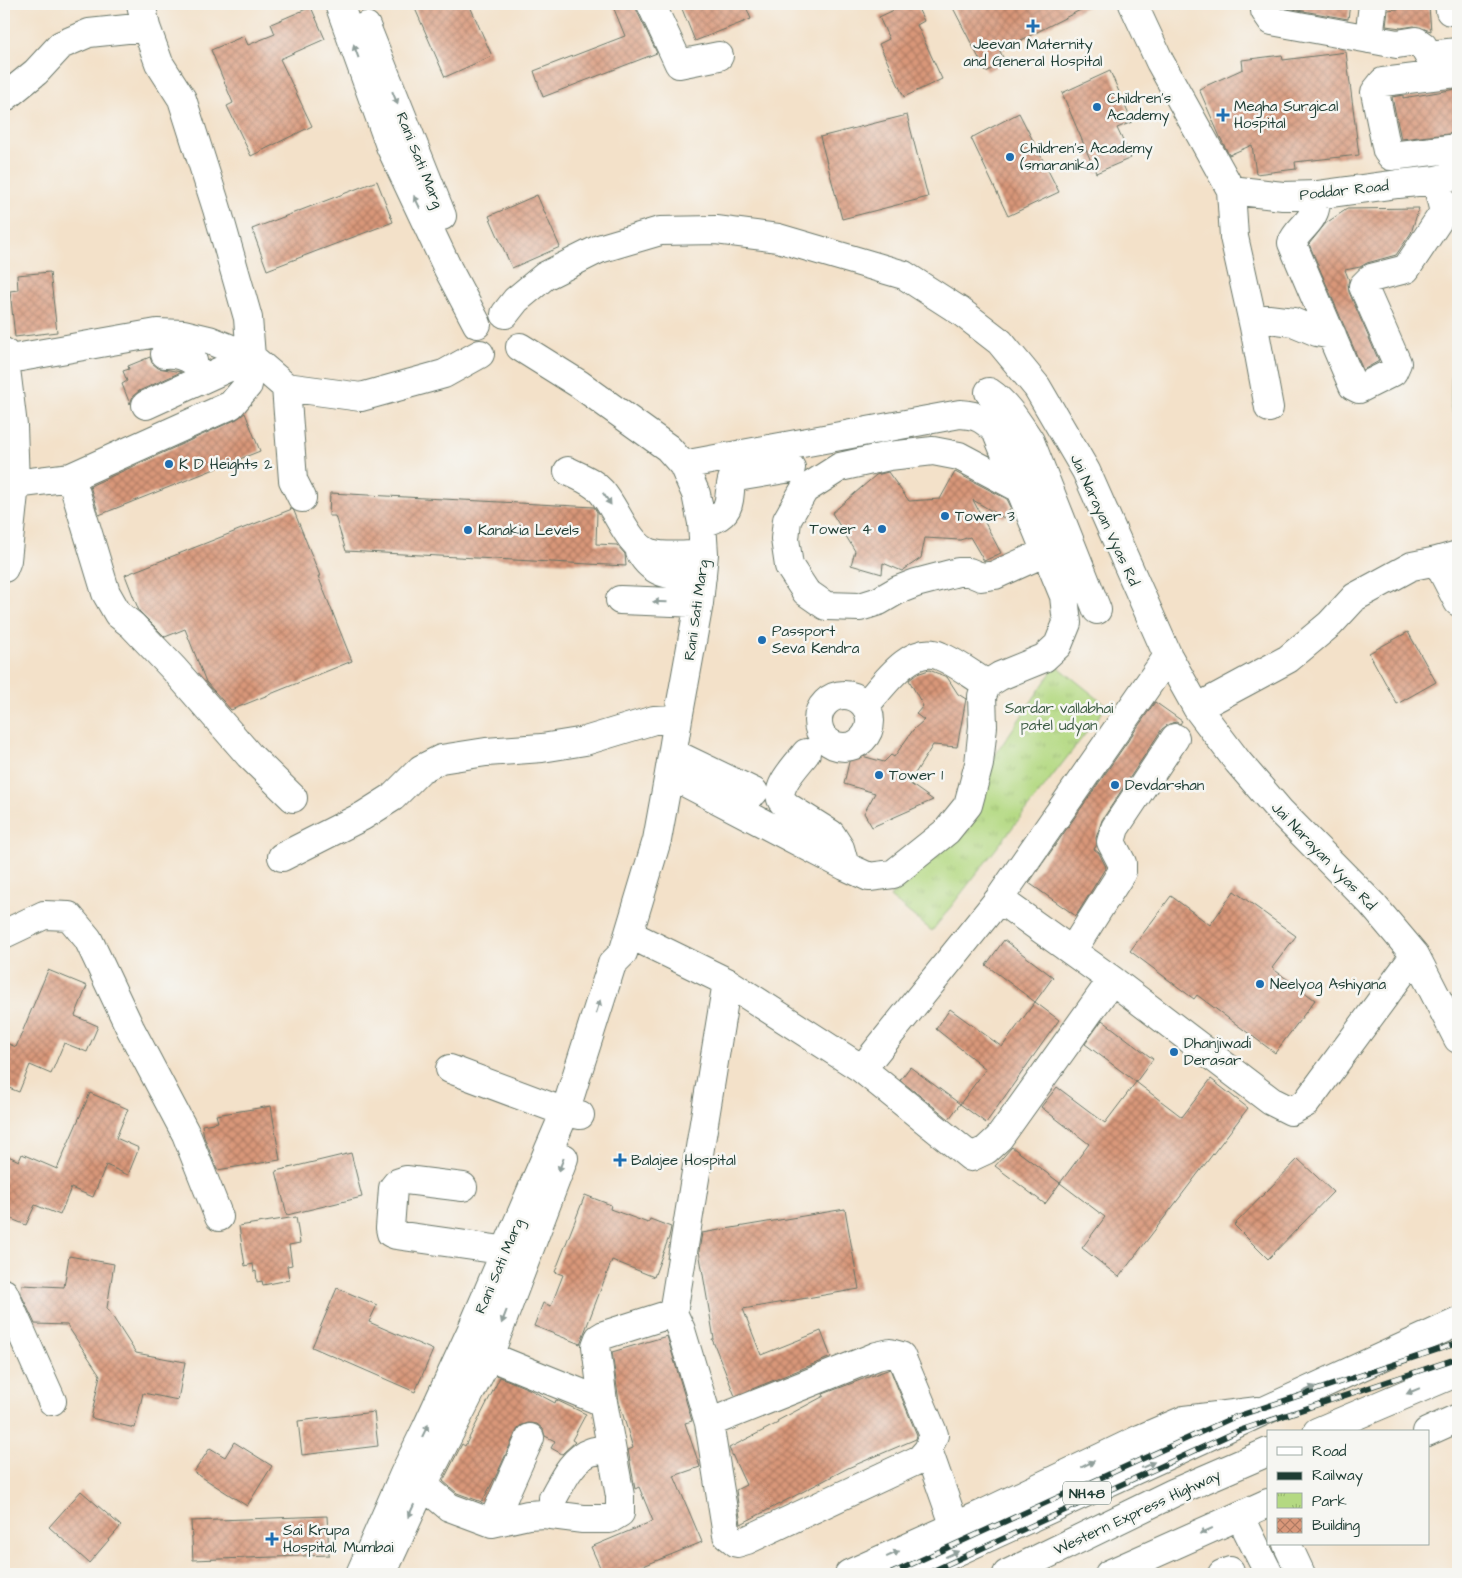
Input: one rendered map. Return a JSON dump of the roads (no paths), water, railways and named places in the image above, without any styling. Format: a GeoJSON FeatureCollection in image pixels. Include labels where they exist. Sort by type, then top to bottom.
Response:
{"type":"FeatureCollection","features":[{"type":"Feature","properties":{"kind":"main road"},"geometry":{"type":"LineString","coordinates":[[338,4],[403,147]]}},
{"type":"Feature","properties":{"kind":"main road","name":"Rani Sati Marg"},"geometry":{"type":"LineString","coordinates":[[357,4],[403,147],[463,279],[491,317]]}},
{"type":"Feature","properties":{"kind":"main road"},"geometry":{"type":"LineString","coordinates":[[651,4],[679,64],[719,56]]}},
{"type":"Feature","properties":{"kind":"main road"},"geometry":{"type":"LineString","coordinates":[[1133,4],[1160,62],[1230,190],[1234,238],[1252,317],[1268,408]]}},
{"type":"Feature","properties":{"kind":"main road"},"geometry":{"type":"LineString","coordinates":[[1266,4],[1265,11],[1272,21],[1397,44],[1416,41],[1423,46],[1428,55],[1458,52]]}},
{"type":"Feature","properties":{"kind":"main road"},"geometry":{"type":"LineString","coordinates":[[1368,38],[1373,4]]}},
{"type":"Feature","properties":{"kind":"main road"},"geometry":{"type":"LineString","coordinates":[[4,98],[36,72],[61,45],[89,32],[144,15],[159,63],[182,99],[217,209],[248,318],[251,357],[248,385],[231,405],[71,477],[15,484]]}},
{"type":"Feature","properties":{"kind":"main road"},"geometry":{"type":"LineString","coordinates":[[1458,74],[1383,82],[1375,92],[1387,151],[1391,156],[1458,148]]}},
{"type":"Feature","properties":{"kind":"main road"},"geometry":{"type":"LineString","coordinates":[[1368,88],[1383,157],[1396,172],[1458,152]]}},
{"type":"Feature","properties":{"kind":"main road","name":"Poddar Road"},"geometry":{"type":"LineString","coordinates":[[1230,190],[1283,196],[1317,196],[1396,172],[1447,178]]}},
{"type":"Feature","properties":{"kind":"main road"},"geometry":{"type":"LineString","coordinates":[[1317,196],[1315,212],[1308,223],[1294,236],[1292,243],[1353,386],[1360,389],[1394,372],[1397,363],[1363,286],[1372,278],[1406,269],[1451,220],[1447,178]]}},
{"type":"Feature","properties":{"kind":"main road","name":"Jai Narayan Vyas Rd"},"geometry":{"type":"LineString","coordinates":[[491,317],[516,300],[545,276],[599,249],[660,231],[716,230],[778,238],[904,275],[960,311],[1000,342],[1037,387],[1086,471],[1168,656],[1198,708],[1238,762],[1280,811],[1372,904],[1415,955],[1458,1039]]}},
{"type":"Feature","properties":{"kind":"main road"},"geometry":{"type":"LineString","coordinates":[[491,317],[518,324],[522,331],[520,347],[516,354],[502,362],[486,359],[475,347],[473,339],[474,331],[491,317]]}},
{"type":"Feature","properties":{"kind":"main road"},"geometry":{"type":"LineString","coordinates":[[1252,317],[1293,322],[1316,332],[1332,335]]}},
{"type":"Feature","properties":{"kind":"main road"},"geometry":{"type":"LineString","coordinates":[[4,568],[7,560],[15,484],[13,426],[4,357],[163,348],[184,334],[209,340],[251,357],[286,388],[361,397],[444,374],[480,354]]}},
{"type":"Feature","properties":{"kind":"main road","name":"Rani Sati Marg"},"geometry":{"type":"LineString","coordinates":[[373,1569],[413,1480],[463,1349],[516,1252],[629,972],[626,944],[657,840],[702,578],[702,523],[696,494],[683,464],[668,448],[579,384],[520,347]]}},
{"type":"Feature","properties":{"kind":"main road"},"geometry":{"type":"LineString","coordinates":[[163,348],[193,361]]}},
{"type":"Feature","properties":{"kind":"main road"},"geometry":{"type":"LineString","coordinates":[[146,406],[251,357]]}},
{"type":"Feature","properties":{"kind":"main road"},"geometry":{"type":"LineString","coordinates":[[286,388],[293,480],[302,498]]}},
{"type":"Feature","properties":{"kind":"main road"},"geometry":{"type":"LineString","coordinates":[[989,392],[999,399],[1030,441],[1097,610]]}},
{"type":"Feature","properties":{"kind":"main road"},"geometry":{"type":"LineString","coordinates":[[671,764],[844,866],[870,877],[893,874],[948,831],[968,805],[979,764],[982,696],[987,684],[1000,676],[1044,658],[1058,645],[1068,623],[1064,596],[996,431],[986,421],[975,415],[960,414],[683,464]]}},
{"type":"Feature","properties":{"kind":"main road"},"geometry":{"type":"LineString","coordinates":[[1021,489],[960,456],[933,451],[889,456],[840,467],[804,490],[787,520],[785,539],[789,566],[806,592],[826,606],[860,607],[879,601],[898,590],[916,583],[958,572],[970,572],[981,577],[994,575],[1046,552]]}},
{"type":"Feature","properties":{"kind":"main road"},"geometry":{"type":"LineString","coordinates":[[702,523],[720,517],[725,510],[729,502],[732,480],[737,477],[791,468]]}},
{"type":"Feature","properties":{"kind":"main road"},"geometry":{"type":"LineString","coordinates":[[568,471],[591,481],[602,492],[646,562],[670,575],[702,578]]}},
{"type":"Feature","properties":{"kind":"main road"},"geometry":{"type":"LineString","coordinates":[[1047,486],[1086,471]]}},
{"type":"Feature","properties":{"kind":"main road"},"geometry":{"type":"LineString","coordinates":[[71,477],[106,593],[118,614],[132,625],[174,669],[249,755],[293,798]]}},
{"type":"Feature","properties":{"kind":"main road"},"geometry":{"type":"LineString","coordinates":[[1198,708],[1288,660],[1330,624],[1355,597],[1412,566],[1448,558],[1458,602]]}},
{"type":"Feature","properties":{"kind":"main road"},"geometry":{"type":"LineString","coordinates":[[620,600],[702,578]]}},
{"type":"Feature","properties":{"kind":"main road"},"geometry":{"type":"LineString","coordinates":[[865,706],[899,666],[912,658],[929,654],[940,655],[987,684]]}},
{"type":"Feature","properties":{"kind":"main road"},"geometry":{"type":"LineString","coordinates":[[862,1069],[999,899],[1168,656]]}},
{"type":"Feature","properties":{"kind":"main road"},"geometry":{"type":"LineString","coordinates":[[282,856],[371,811],[394,797],[421,769],[441,760],[486,752],[542,748],[585,740],[654,720],[678,719]]}},
{"type":"Feature","properties":{"kind":"main road"},"geometry":{"type":"LineString","coordinates":[[1072,951],[1122,872],[1122,863],[1111,842],[1116,828],[1175,738]]}},
{"type":"Feature","properties":{"kind":"main road"},"geometry":{"type":"LineString","coordinates":[[806,753],[782,784],[780,792],[782,801],[788,807],[831,834],[840,848],[844,866]]}},
{"type":"Feature","properties":{"kind":"main road"},"geometry":{"type":"LineString","coordinates":[[671,764],[754,792]]}},
{"type":"Feature","properties":{"kind":"main road"},"geometry":{"type":"LineString","coordinates":[[999,899],[1112,980],[1271,1101],[1291,1111],[1306,1104],[1415,955]]}},
{"type":"Feature","properties":{"kind":"main road"},"geometry":{"type":"LineString","coordinates":[[4,934],[44,916],[69,916],[88,939],[130,1028],[186,1134],[219,1217]]}},
{"type":"Feature","properties":{"kind":"main road"},"geometry":{"type":"LineString","coordinates":[[626,944],[728,982],[862,1069],[971,1157],[986,1150],[999,1138],[1112,980]]}},
{"type":"Feature","properties":{"kind":"main road"},"geometry":{"type":"LineString","coordinates":[[708,1423],[877,1356],[890,1353],[902,1356],[934,1435],[928,1450],[920,1459],[747,1540],[737,1543],[727,1535],[708,1423],[681,1330],[673,1313],[728,982]]}},
{"type":"Feature","properties":{"kind":"main road"},"geometry":{"type":"LineString","coordinates":[[450,1069],[572,1113]]}},
{"type":"Feature","properties":{"kind":"main road"},"geometry":{"type":"LineString","coordinates":[[463,1187],[406,1180],[397,1183],[393,1188],[391,1233],[516,1252]]}},
{"type":"Feature","properties":{"kind":"main road","name":"Rani Sati Marg"},"geometry":{"type":"LineString","coordinates":[[413,1480],[490,1356],[516,1252]]}},
{"type":"Feature","properties":{"kind":"main road"},"geometry":{"type":"LineString","coordinates":[[4,1293],[52,1402]]}},
{"type":"Feature","properties":{"kind":"main road"},"geometry":{"type":"LineString","coordinates":[[413,1480],[449,1506],[492,1523],[544,1514],[583,1520],[610,1519],[620,1513],[620,1496],[603,1402],[596,1346],[599,1338],[604,1335],[673,1313]]}},
{"type":"Feature","properties":{"kind":"main road","name":"NH48"},"geometry":{"type":"LineString","coordinates":[[908,1574],[1024,1508],[1192,1444],[1458,1322]]}},
{"type":"Feature","properties":{"kind":"main road"},"geometry":{"type":"LineString","coordinates":[[463,1349],[490,1356],[603,1402]]}},
{"type":"Feature","properties":{"kind":"main road"},"geometry":{"type":"LineString","coordinates":[[1322,1430],[1458,1372]]}},
{"type":"Feature","properties":{"kind":"main road"},"geometry":{"type":"LineString","coordinates":[[849,1574],[955,1527],[1024,1508],[1142,1438],[1184,1420],[1265,1410]]}},
{"type":"Feature","properties":{"kind":"main road"},"geometry":{"type":"LineString","coordinates":[[1430,1431],[1458,1418]]}},
{"type":"Feature","properties":{"kind":"main road"},"geometry":{"type":"LineString","coordinates":[[492,1523],[530,1438]]}},
{"type":"Feature","properties":{"kind":"main road"},"geometry":{"type":"LineString","coordinates":[[1192,1444],[1208,1478]]}},
{"type":"Feature","properties":{"kind":"main road"},"geometry":{"type":"LineString","coordinates":[[553,1498],[571,1467],[582,1456],[592,1451],[611,1449]]}},
{"type":"Feature","properties":{"kind":"main road"},"geometry":{"type":"LineString","coordinates":[[928,1450],[955,1527]]}},
{"type":"Feature","properties":{"kind":"main road","name":"Western Express Highway"},"geometry":{"type":"LineString","coordinates":[[1007,1574],[1173,1493],[1267,1452]]}},
{"type":"Feature","properties":{"kind":"main road"},"geometry":{"type":"LineString","coordinates":[[1109,1574],[1267,1504]]}},
{"type":"Feature","properties":{"kind":"main road"},"geometry":{"type":"LineString","coordinates":[[1240,1516],[1269,1574]]}},
{"type":"Feature","properties":{"kind":"main road"},"geometry":{"type":"LineString","coordinates":[[1288,1546],[1301,1574]]}},
{"type":"Feature","properties":{"kind":"railway"},"geometry":{"type":"LineString","coordinates":[[890,1574],[1232,1418],[1458,1343]]}},
{"type":"Feature","properties":{"kind":"railway"},"geometry":{"type":"LineString","coordinates":[[926,1574],[1238,1431],[1458,1358]]}},
{"type":"Feature","properties":{"kind":"place","name":"Jeevan Maternity and General Hospital"},"geometry":{"type":"Point","coordinates":[1033,26]}},
{"type":"Feature","properties":{"kind":"place","name":"Children's Academy"},"geometry":{"type":"Point","coordinates":[1097,107]}},
{"type":"Feature","properties":{"kind":"place","name":"Megha Surgical Hospital"},"geometry":{"type":"Point","coordinates":[1223,115]}},
{"type":"Feature","properties":{"kind":"place","name":"Children's Academy (smaranika)"},"geometry":{"type":"Point","coordinates":[1010,157]}},
{"type":"Feature","properties":{"kind":"place","name":"K D Heights 2"},"geometry":{"type":"Point","coordinates":[169,464]}},
{"type":"Feature","properties":{"kind":"place","name":"Tower 3"},"geometry":{"type":"Point","coordinates":[945,516]}},
{"type":"Feature","properties":{"kind":"place","name":"Tower 4"},"geometry":{"type":"Point","coordinates":[882,529]}},
{"type":"Feature","properties":{"kind":"place","name":"Kanakia Levels"},"geometry":{"type":"Point","coordinates":[468,530]}},
{"type":"Feature","properties":{"kind":"place","name":"Passport Seva Kendra"},"geometry":{"type":"Point","coordinates":[762,640]}},
{"type":"Feature","properties":{"kind":"place","name":"Tower 1"},"geometry":{"type":"Point","coordinates":[879,775]}},
{"type":"Feature","properties":{"kind":"place","name":"Devdarshan"},"geometry":{"type":"Point","coordinates":[1115,785]}},
{"type":"Feature","properties":{"kind":"place","name":"Neelyog Ashiyana"},"geometry":{"type":"Point","coordinates":[1260,984]}},
{"type":"Feature","properties":{"kind":"place","name":"Dhanjiwadi Derasar"},"geometry":{"type":"Point","coordinates":[1174,1052]}},
{"type":"Feature","properties":{"kind":"place","name":"Balajee Hospital"},"geometry":{"type":"Point","coordinates":[620,1160]}},
{"type":"Feature","properties":{"kind":"place","name":"Sai Krupa Hospital, Mumbai"},"geometry":{"type":"Point","coordinates":[272,1539]}},
{"type":"Feature","properties":{"kind":"park label","name":"Sardar vallabhai patel udyan"},"geometry":{"type":"Point","coordinates":[1059,716]}}]}
